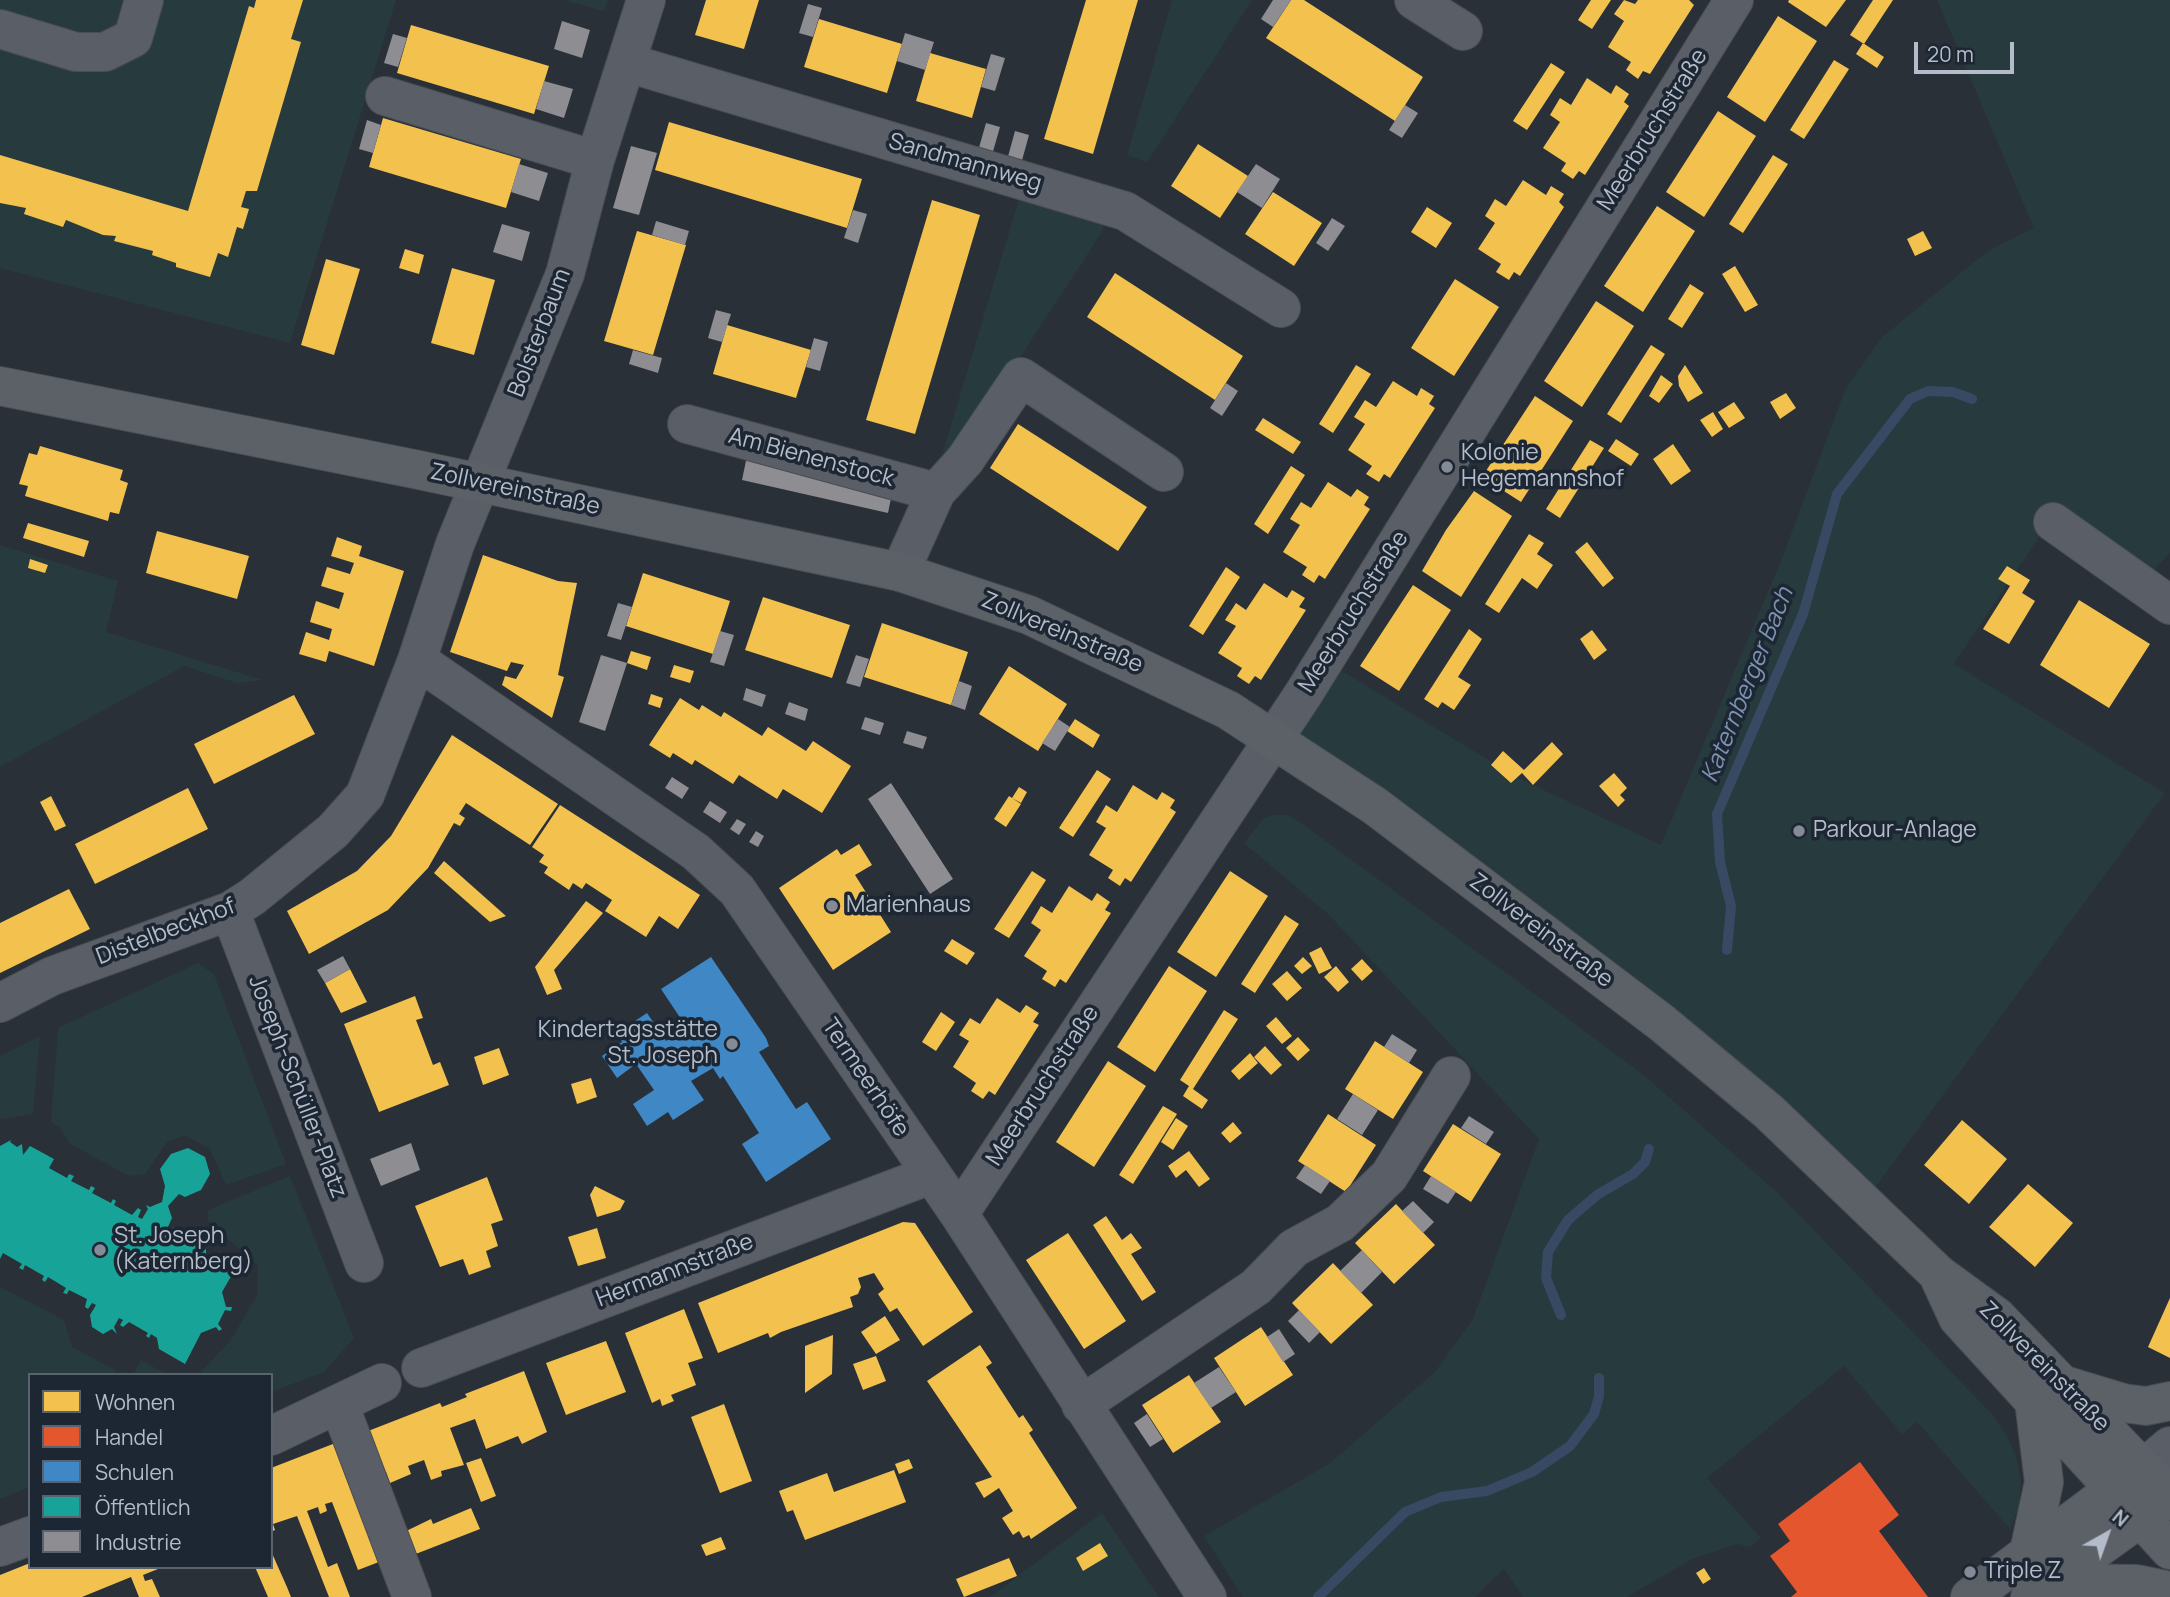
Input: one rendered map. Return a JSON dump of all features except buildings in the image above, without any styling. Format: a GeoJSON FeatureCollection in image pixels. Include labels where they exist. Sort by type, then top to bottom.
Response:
{"type":"FeatureCollection","features":[{"type":"Feature","properties":{"kind":"main road","name":"Zollvereinstraße"},"geometry":{"type":"LineString","coordinates":[[0,386],[480,483],[900,572],[1029,615],[1161,675],[1274,737],[1375,806],[1662,1023],[1769,1112],[1938,1274],[1997,1317],[2049,1393],[2143,1467],[2163,1502],[2170,1550]]}},
{"type":"Feature","properties":{"kind":"main road"},"geometry":{"type":"LineString","coordinates":[[2029,1552],[2044,1482],[2049,1393],[2146,1406],[2170,1401]]}},
{"type":"Feature","properties":{"kind":"main road"},"geometry":{"type":"LineString","coordinates":[[1970,1597],[2143,1467]]}},
{"type":"Feature","properties":{"kind":"main road"},"geometry":{"type":"LineString","coordinates":[[2041,1590],[2163,1502]]}},
{"type":"Feature","properties":{"kind":"main road"},"geometry":{"type":"LineString","coordinates":[[2041,1590],[2137,1584],[2170,1591]]}},
{"type":"Feature","properties":{"kind":"street"},"geometry":{"type":"LineString","coordinates":[[0,29],[76,52],[105,52],[133,38],[144,0]]}},
{"type":"Feature","properties":{"kind":"street","name":"Bolsterbaum"},"geometry":{"type":"LineString","coordinates":[[417,660],[455,544],[565,274],[595,160],[646,0]]}},
{"type":"Feature","properties":{"kind":"street"},"geometry":{"type":"LineString","coordinates":[[1414,0],[1463,31]]}},
{"type":"Feature","properties":{"kind":"street","name":"Meerbruchstraße"},"geometry":{"type":"LineString","coordinates":[[959,1214],[1274,737],[1734,0]]}},
{"type":"Feature","properties":{"kind":"street","name":"Sandmannweg"},"geometry":{"type":"LineString","coordinates":[[628,63],[1125,211],[1281,309]]}},
{"type":"Feature","properties":{"kind":"street"},"geometry":{"type":"LineString","coordinates":[[385,96],[595,160]]}},
{"type":"Feature","properties":{"kind":"street"},"geometry":{"type":"LineString","coordinates":[[900,572],[936,492],[965,460],[1020,377],[1164,472]]}},
{"type":"Feature","properties":{"kind":"street","name":"Am Bienenstock"},"geometry":{"type":"LineString","coordinates":[[687,424],[936,492]]}},
{"type":"Feature","properties":{"kind":"street"},"geometry":{"type":"LineString","coordinates":[[2053,522],[2170,605]]}},
{"type":"Feature","properties":{"kind":"street","name":"Distelbeckhof"},"geometry":{"type":"LineString","coordinates":[[0,1003],[52,976],[230,911],[252,897],[333,831],[365,795],[417,660]]}},
{"type":"Feature","properties":{"kind":"street","name":"Termeerhöfe"},"geometry":{"type":"LineString","coordinates":[[417,660],[696,852],[737,890],[959,1214],[1207,1597]]}},
{"type":"Feature","properties":{"kind":"street","name":"Joseph-Schüller-Platz"},"geometry":{"type":"LineString","coordinates":[[230,911],[364,1263]]}},
{"type":"Feature","properties":{"kind":"street"},"geometry":{"type":"LineString","coordinates":[[1081,1405],[1256,1287],[1294,1248],[1340,1223],[1389,1176],[1451,1076]]}},
{"type":"Feature","properties":{"kind":"street","name":"Hermannstraße"},"geometry":{"type":"LineString","coordinates":[[421,1368],[930,1175]]}},
{"type":"Feature","properties":{"kind":"street"},"geometry":{"type":"LineString","coordinates":[[273,1435],[382,1383]]}},
{"type":"Feature","properties":{"kind":"street"},"geometry":{"type":"LineString","coordinates":[[340,1404],[412,1597]]}},
{"type":"Feature","properties":{"kind":"street"},"geometry":{"type":"LineString","coordinates":[[0,1547],[28,1537]]}},
{"type":"Feature","properties":{"kind":"green space"},"geometry":{"type":"Polygon","coordinates":[[[0,0],[396,0],[290,343],[0,268],[0,0]]]}},
{"type":"Feature","properties":{"kind":"green space"},"geometry":{"type":"Polygon","coordinates":[[[563,0],[608,0],[604,11],[563,0]]]}},
{"type":"Feature","properties":{"kind":"green space"},"geometry":{"type":"Polygon","coordinates":[[[1172,0],[1252,0],[1147,162],[1127,155],[1172,0]]]}},
{"type":"Feature","properties":{"kind":"green space"},"geometry":{"type":"Polygon","coordinates":[[[1937,0],[2170,0],[2170,553],[2143,581],[2053,516],[1954,664],[2165,793],[1868,1197],[1277,736],[1327,662],[1520,779],[1661,845],[1783,556],[1846,388],[1882,337],[1988,251],[2034,228],[1937,0]]]}},
{"type":"Feature","properties":{"kind":"green space"},"geometry":{"type":"Polygon","coordinates":[[[1022,189],[1107,214],[1102,232],[955,457],[943,452],[1022,189]]]}},
{"type":"Feature","properties":{"kind":"green space"},"geometry":{"type":"Polygon","coordinates":[[[0,545],[118,581],[106,632],[263,680],[237,683],[184,666],[0,767],[0,545]]]}},
{"type":"Feature","properties":{"kind":"green space"},"geometry":{"type":"Polygon","coordinates":[[[1288,815],[1304,825],[1645,1076],[1778,1193],[1993,1415],[2016,1456],[2021,1481],[2019,1507],[2010,1529],[1917,1422],[1902,1434],[1844,1366],[1707,1478],[1761,1538],[1750,1547],[1738,1544],[1692,1559],[1627,1597],[1523,1597],[1504,1569],[1475,1597],[1243,1597],[1204,1536],[1329,1464],[1435,1372],[1473,1319],[1539,1139],[1328,914],[1244,843],[1264,818],[1288,815]]]}},
{"type":"Feature","properties":{"kind":"green space"},"geometry":{"type":"Polygon","coordinates":[[[198,963],[214,974],[286,1164],[226,1185],[210,1149],[185,1135],[167,1142],[145,1174],[129,1176],[70,1144],[60,1128],[51,1122],[58,1028],[198,963]]]}},
{"type":"Feature","properties":{"kind":"green space"},"geometry":{"type":"Polygon","coordinates":[[[40,1036],[33,1114],[0,1119],[0,1056],[40,1036]]]}},
{"type":"Feature","properties":{"kind":"green space"},"geometry":{"type":"Polygon","coordinates":[[[290,1176],[354,1338],[324,1372],[273,1391],[273,1373],[200,1373],[231,1340],[257,1295],[258,1266],[210,1223],[207,1219],[208,1210],[290,1176]]]}},
{"type":"Feature","properties":{"kind":"green space"},"geometry":{"type":"Polygon","coordinates":[[[0,1287],[64,1320],[72,1347],[115,1370],[116,1373],[28,1373],[28,1488],[0,1499],[0,1287]]]}},
{"type":"Feature","properties":{"kind":"green space"},"geometry":{"type":"Polygon","coordinates":[[[141,1360],[164,1373],[134,1373],[141,1360]]]}},
{"type":"Feature","properties":{"kind":"green space"},"geometry":{"type":"Polygon","coordinates":[[[1102,1513],[1159,1597],[989,1597],[993,1595],[1102,1513]]]}},
{"type":"Feature","properties":{"kind":"waterway","name":"Katernberger Bach"},"geometry":{"type":"LineString","coordinates":[[1727,950],[1731,906],[1720,862],[1717,814],[1803,614],[1837,494],[1910,399],[1928,391],[1953,392],[1972,399]]}},
{"type":"Feature","properties":{"kind":"waterway","name":"Katernberger Bach"},"geometry":{"type":"LineString","coordinates":[[1561,1315],[1546,1278],[1548,1252],[1568,1220],[1597,1195],[1633,1174],[1645,1162],[1649,1149]]}},
{"type":"Feature","properties":{"kind":"waterway","name":"Katernberger Bach"},"geometry":{"type":"LineString","coordinates":[[1318,1597],[1405,1512],[1441,1497],[1487,1491],[1532,1472],[1570,1446],[1594,1414],[1599,1396],[1599,1378]]}},
{"type":"Feature","properties":{"kind":"place","name":"Kolonie Hegemannshof"},"geometry":{"type":"Point","coordinates":[1447,467]}},
{"type":"Feature","properties":{"kind":"place","name":"Parkour-Anlage"},"geometry":{"type":"Point","coordinates":[1799,831]}},
{"type":"Feature","properties":{"kind":"place","name":"Marienhaus"},"geometry":{"type":"Point","coordinates":[832,906]}},
{"type":"Feature","properties":{"kind":"place","name":"Kindertagsstätte St. Joseph"},"geometry":{"type":"Point","coordinates":[732,1044]}},
{"type":"Feature","properties":{"kind":"place","name":"St. Joseph (Katernberg)"},"geometry":{"type":"Point","coordinates":[100,1250]}},
{"type":"Feature","properties":{"kind":"place","name":"Triple Z"},"geometry":{"type":"Point","coordinates":[1970,1572]}}]}
